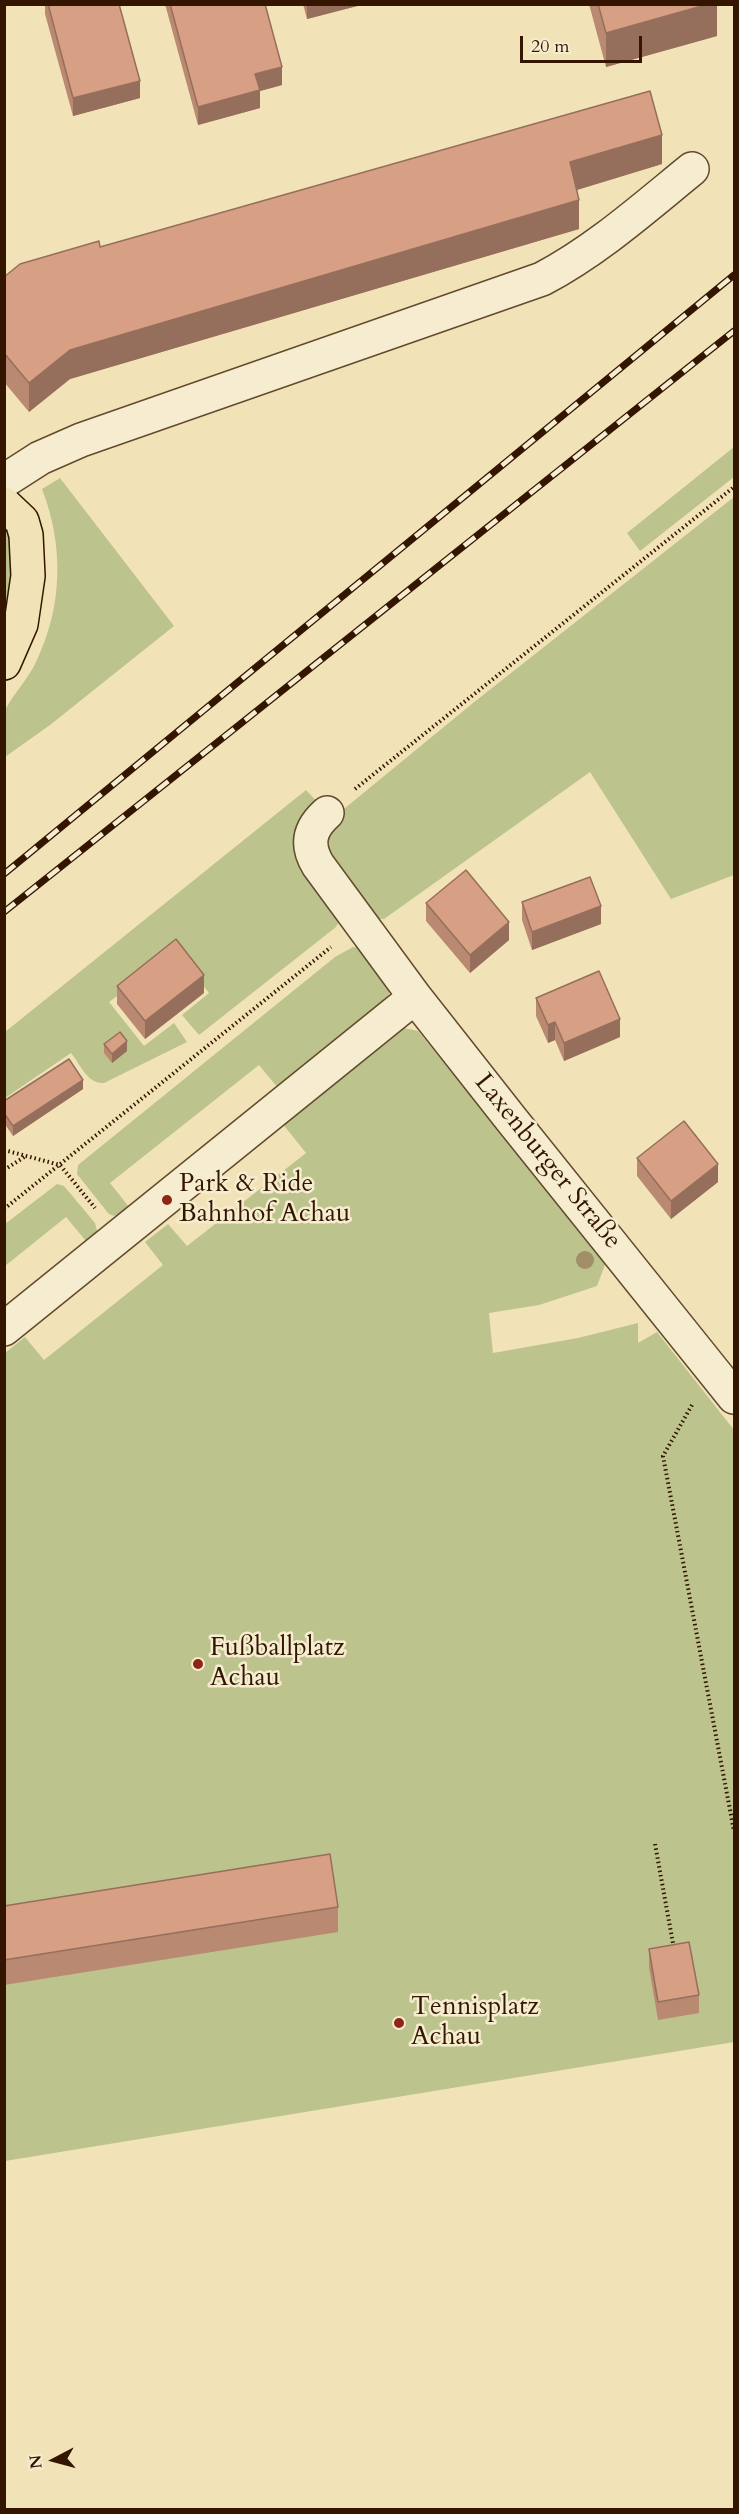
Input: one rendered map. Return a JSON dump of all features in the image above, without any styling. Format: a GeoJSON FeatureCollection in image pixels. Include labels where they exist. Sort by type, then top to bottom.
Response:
{"type":"FeatureCollection","features":[{"type":"Feature","properties":{"kind":"main road"},"geometry":{"type":"LineString","coordinates":[[4,504],[22,521],[26,535],[28,576],[21,624],[4,663]]}},
{"type":"Feature","properties":{"kind":"street"},"geometry":{"type":"LineString","coordinates":[[4,481],[40,458],[81,440],[542,279],[561,269],[622,226],[692,169]]}},
{"type":"Feature","properties":{"kind":"street","name":"Laxenburger Straße"},"geometry":{"type":"LineString","coordinates":[[327,813],[313,830],[310,847],[318,865],[415,997],[727,1387]]}},
{"type":"Feature","properties":{"kind":"street"},"geometry":{"type":"LineString","coordinates":[[4,1329],[415,997]]}},
{"type":"Feature","properties":{"kind":"path"},"geometry":{"type":"LineString","coordinates":[[327,813],[434,725],[735,487]]}},
{"type":"Feature","properties":{"kind":"path"},"geometry":{"type":"LineString","coordinates":[[4,1209],[326,950],[361,925]]}},
{"type":"Feature","properties":{"kind":"path"},"geometry":{"type":"LineString","coordinates":[[4,1150],[60,1165],[118,1237]]}},
{"type":"Feature","properties":{"kind":"path"},"geometry":{"type":"LineString","coordinates":[[4,1170],[27,1155]]}},
{"type":"Feature","properties":{"kind":"path"},"geometry":{"type":"LineString","coordinates":[[727,1387],[696,1396],[663,1456],[734,1831]]}},
{"type":"Feature","properties":{"kind":"path"},"geometry":{"type":"LineString","coordinates":[[655,1844],[674,1950]]}},
{"type":"Feature","properties":{"kind":"green space"},"geometry":{"type":"Polygon","coordinates":[[[734,447],[734,477],[640,551],[627,533],[734,447]]]}},
{"type":"Feature","properties":{"kind":"green space"},"geometry":{"type":"Polygon","coordinates":[[[60,478],[174,626],[50,725],[5,757],[4,712],[36,662],[45,641],[56,598],[57,554],[54,532],[42,489],[60,478]]]}},
{"type":"Feature","properties":{"kind":"green space"},"geometry":{"type":"Polygon","coordinates":[[[734,497],[734,875],[671,899],[590,772],[384,919],[374,919],[330,865],[324,833],[333,818],[473,703],[734,497]]]}},
{"type":"Feature","properties":{"kind":"green space"},"geometry":{"type":"Polygon","coordinates":[[[4,526],[9,528],[14,568],[4,625],[4,526]]]}},
{"type":"Feature","properties":{"kind":"green space"},"geometry":{"type":"Polygon","coordinates":[[[306,790],[320,805],[339,921],[336,927],[199,1035],[182,1015],[209,993],[177,952],[109,1002],[144,1046],[174,1023],[187,1042],[104,1083],[89,1077],[71,1053],[5,1098],[5,1032],[306,790]]]}},
{"type":"Feature","properties":{"kind":"green space"},"geometry":{"type":"Polygon","coordinates":[[[353,947],[362,948],[389,986],[389,994],[384,1001],[278,1088],[259,1065],[110,1183],[129,1207],[114,1216],[108,1213],[77,1174],[78,1165],[335,957],[353,947]]]}},
{"type":"Feature","properties":{"kind":"green space"},"geometry":{"type":"Polygon","coordinates":[[[404,1028],[418,1031],[606,1262],[597,1286],[539,1305],[489,1313],[493,1353],[578,1338],[638,1323],[638,1343],[657,1332],[734,1430],[734,2042],[5,2161],[5,1353],[25,1337],[44,1360],[163,1265],[145,1242],[168,1224],[187,1246],[306,1153],[282,1123],[395,1032],[404,1028]]]}},
{"type":"Feature","properties":{"kind":"green space"},"geometry":{"type":"Polygon","coordinates":[[[57,1184],[64,1186],[95,1223],[97,1231],[86,1241],[66,1217],[5,1266],[5,1224],[57,1184]]]}},
{"type":"Feature","properties":{"kind":"building"},"geometry":{"type":"Polygon","coordinates":[[[48,4],[119,4],[140,81],[73,98],[48,4]]]}},
{"type":"Feature","properties":{"kind":"building"},"geometry":{"type":"Polygon","coordinates":[[[170,4],[265,4],[282,67],[255,74],[260,90],[198,107],[170,4]]]}},
{"type":"Feature","properties":{"kind":"building"},"geometry":{"type":"Polygon","coordinates":[[[598,4],[709,4],[606,33],[598,4]]]}},
{"type":"Feature","properties":{"kind":"building"},"geometry":{"type":"Polygon","coordinates":[[[650,91],[662,135],[570,162],[579,200],[70,350],[29,383],[4,353],[4,277],[20,264],[99,241],[100,247],[650,91]]]}},
{"type":"Feature","properties":{"kind":"building"},"geometry":{"type":"Polygon","coordinates":[[[466,870],[509,922],[470,955],[426,903],[466,870]]]}},
{"type":"Feature","properties":{"kind":"building"},"geometry":{"type":"Polygon","coordinates":[[[590,877],[601,906],[532,932],[522,902],[590,877]]]}},
{"type":"Feature","properties":{"kind":"building"},"geometry":{"type":"Polygon","coordinates":[[[176,939],[204,975],[145,1021],[117,986],[176,939]]]}},
{"type":"Feature","properties":{"kind":"building"},"geometry":{"type":"Polygon","coordinates":[[[599,971],[620,1019],[564,1043],[555,1022],[548,1025],[536,998],[599,971]]]}},
{"type":"Feature","properties":{"kind":"building"},"geometry":{"type":"Polygon","coordinates":[[[120,1032],[127,1041],[112,1054],[104,1044],[120,1032]]]}},
{"type":"Feature","properties":{"kind":"building"},"geometry":{"type":"Polygon","coordinates":[[[69,1059],[83,1080],[13,1126],[4,1113],[4,1101],[69,1059]]]}},
{"type":"Feature","properties":{"kind":"building"},"geometry":{"type":"Polygon","coordinates":[[[684,1121],[718,1164],[671,1201],[637,1158],[684,1121]]]}},
{"type":"Feature","properties":{"kind":"building"},"geometry":{"type":"Polygon","coordinates":[[[330,1854],[338,1907],[4,1960],[4,1906],[330,1854]]]}},
{"type":"Feature","properties":{"kind":"building"},"geometry":{"type":"Polygon","coordinates":[[[689,1942],[699,1995],[658,2002],[649,1949],[689,1942]]]}},
{"type":"Feature","properties":{"kind":"railway"},"geometry":{"type":"LineString","coordinates":[[4,874],[734,275]]}},
{"type":"Feature","properties":{"kind":"railway"},"geometry":{"type":"LineString","coordinates":[[4,912],[734,331]]}},
{"type":"Feature","properties":{"kind":"place","name":"Park & Ride Bahnhof Achau"},"geometry":{"type":"Point","coordinates":[167,1200]}},
{"type":"Feature","properties":{"kind":"place","name":"Fußballplatz Achau"},"geometry":{"type":"Point","coordinates":[198,1664]}},
{"type":"Feature","properties":{"kind":"place","name":"Tennisplatz Achau"},"geometry":{"type":"Point","coordinates":[399,2023]}}]}
